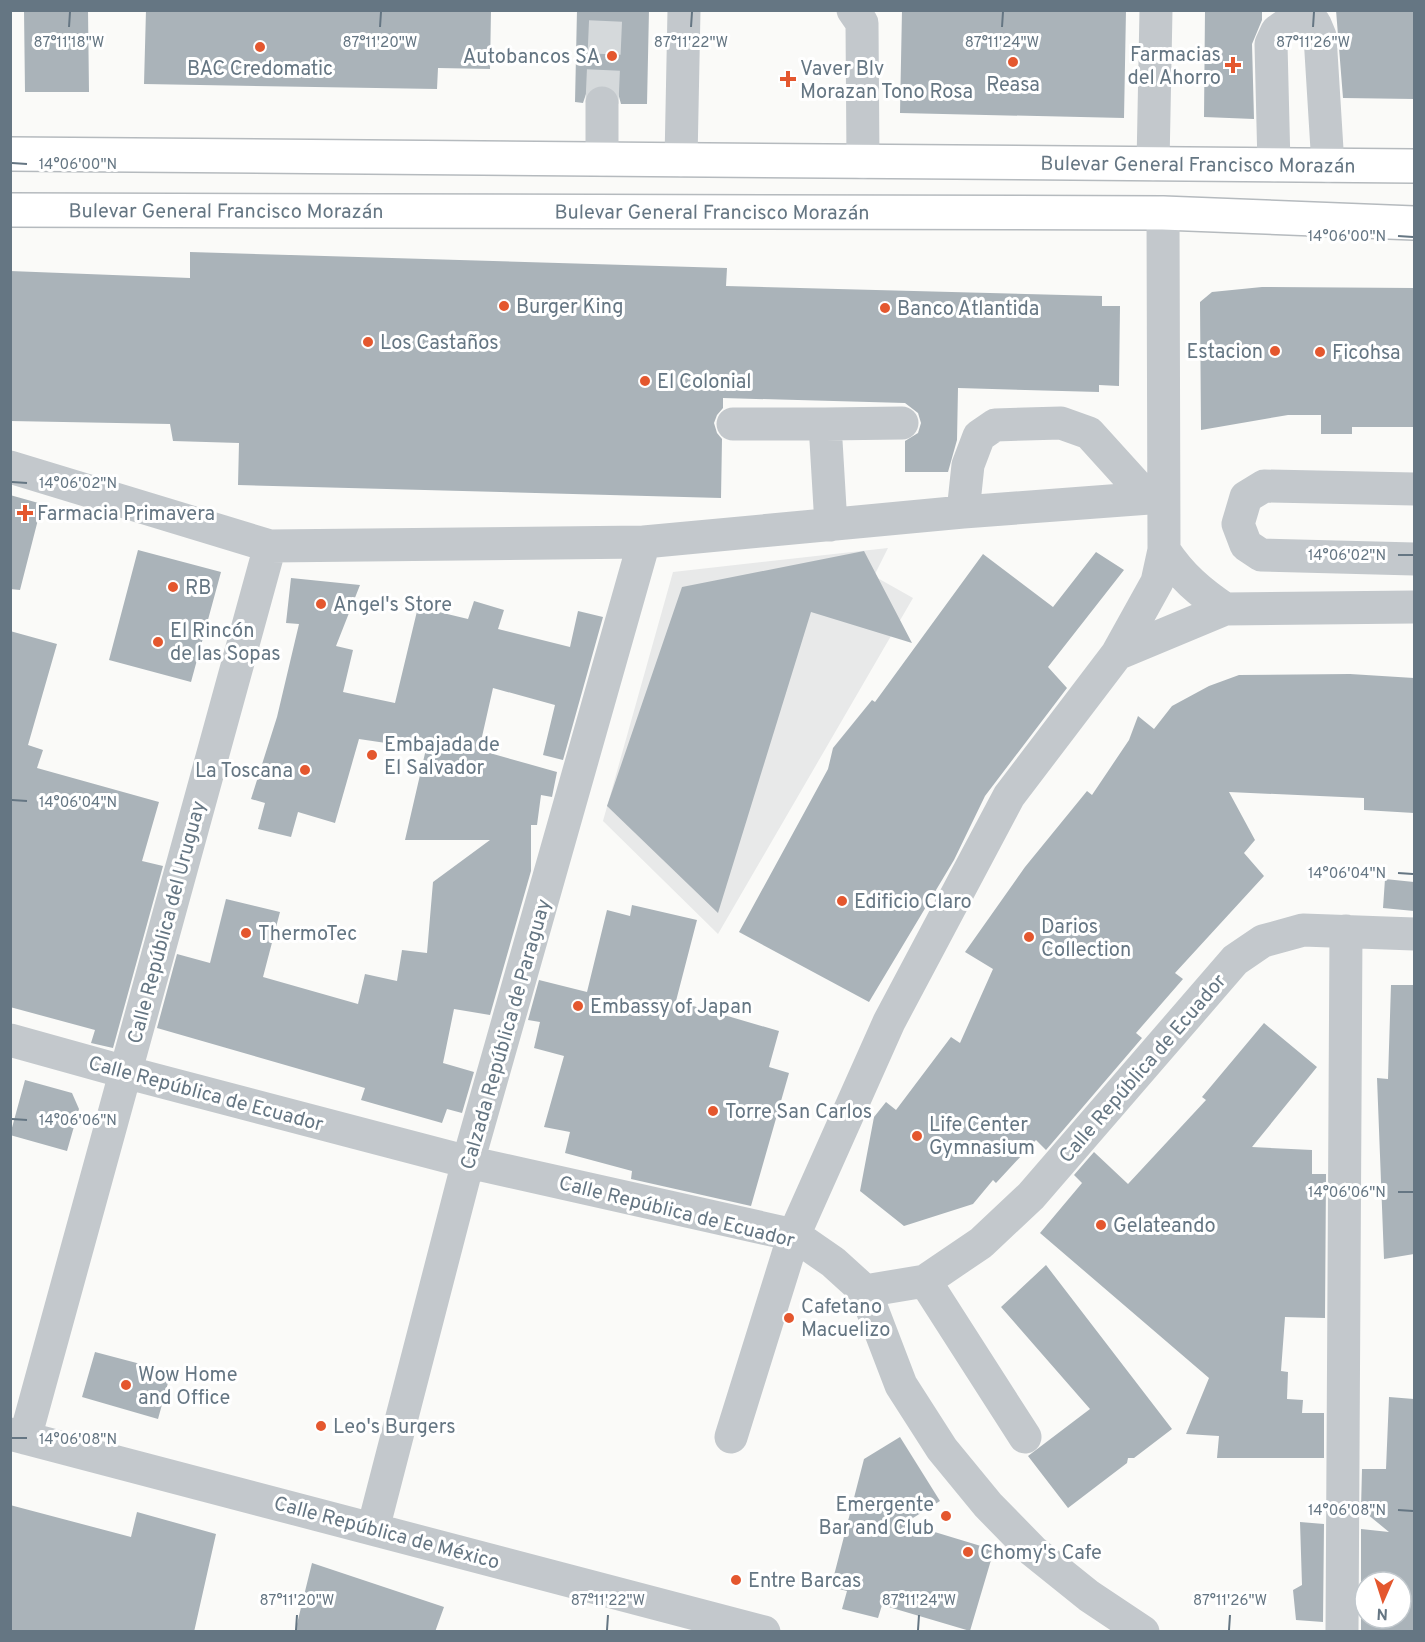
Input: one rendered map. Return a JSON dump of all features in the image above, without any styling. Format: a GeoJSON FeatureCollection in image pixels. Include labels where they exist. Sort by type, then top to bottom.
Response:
{"type":"FeatureCollection","features":[{"type":"Feature","properties":{"kind":"main road","name":"Bulevar General Francisco Morazán"},"geometry":{"type":"LineString","coordinates":[[10,154],[1414,166]]}},
{"type":"Feature","properties":{"kind":"main road","name":"Bulevar General Francisco Morazán"},"geometry":{"type":"LineString","coordinates":[[10,210],[1163,213],[1414,223]]}},
{"type":"Feature","properties":{"kind":"street"},"geometry":{"type":"LineString","coordinates":[[681,160],[684,10]]}},
{"type":"Feature","properties":{"kind":"street"},"geometry":{"type":"LineString","coordinates":[[853,10],[862,23],[863,162]]}},
{"type":"Feature","properties":{"kind":"street"},"geometry":{"type":"LineString","coordinates":[[1153,164],[1156,10]]}},
{"type":"Feature","properties":{"kind":"street"},"geometry":{"type":"LineString","coordinates":[[1274,165],[1271,44],[1277,31],[1290,22],[1316,24],[1320,36],[1328,166]]}},
{"type":"Feature","properties":{"kind":"street"},"geometry":{"type":"LineString","coordinates":[[602,103],[602,159]]}},
{"type":"Feature","properties":{"kind":"street"},"geometry":{"type":"LineString","coordinates":[[731,1437],[794,1235],[889,1022],[1009,796],[1117,654],[1157,582],[1164,550],[1155,497],[1163,213]]}},
{"type":"Feature","properties":{"kind":"street"},"geometry":{"type":"LineString","coordinates":[[733,424],[902,423]]}},
{"type":"Feature","properties":{"kind":"street"},"geometry":{"type":"LineString","coordinates":[[963,512],[968,465],[979,436],[995,425],[1061,423],[1089,433],[1155,497]]}},
{"type":"Feature","properties":{"kind":"street"},"geometry":{"type":"LineString","coordinates":[[825,424],[831,525]]}},
{"type":"Feature","properties":{"kind":"street"},"geometry":{"type":"LineString","coordinates":[[10,467],[270,546],[644,542],[963,512],[1155,497]]}},
{"type":"Feature","properties":{"kind":"street"},"geometry":{"type":"LineString","coordinates":[[1414,489],[1264,486],[1246,497],[1238,524],[1246,544],[1261,555],[1414,559]]}},
{"type":"Feature","properties":{"kind":"street","name":"Calzada República de Paraguay"},"geometry":{"type":"LineString","coordinates":[[373,1528],[468,1162],[644,542]]}},
{"type":"Feature","properties":{"kind":"street","name":"Calle República del Uruguay"},"geometry":{"type":"LineString","coordinates":[[18,1436],[124,1072],[270,546]]}},
{"type":"Feature","properties":{"kind":"street"},"geometry":{"type":"LineString","coordinates":[[1164,550],[1178,572],[1195,589],[1225,609]]}},
{"type":"Feature","properties":{"kind":"street"},"geometry":{"type":"LineString","coordinates":[[1117,654],[1225,609],[1414,607]]}},
{"type":"Feature","properties":{"kind":"street","name":"Calle República de Ecuador"},"geometry":{"type":"LineString","coordinates":[[10,1040],[468,1162],[794,1235],[833,1262],[865,1291],[925,1281],[981,1243],[1031,1196],[1234,960],[1263,941],[1303,930],[1414,934]]}},
{"type":"Feature","properties":{"kind":"street"},"geometry":{"type":"LineString","coordinates":[[1342,1632],[1346,931]]}},
{"type":"Feature","properties":{"kind":"street"},"geometry":{"type":"LineString","coordinates":[[925,1281],[1025,1437]]}},
{"type":"Feature","properties":{"kind":"street"},"geometry":{"type":"LineString","coordinates":[[865,1291],[901,1385],[942,1449],[981,1497],[1033,1551],[1089,1596],[1143,1632]]}},
{"type":"Feature","properties":{"kind":"street","name":"Calle República de México"},"geometry":{"type":"LineString","coordinates":[[18,1436],[373,1528],[674,1620],[764,1632]]}},
{"type":"Feature","properties":{"kind":"shaded area"},"geometry":{"type":"Polygon","coordinates":[[[888,548],[874,576],[913,598],[718,934],[603,821],[673,572],[888,548]]]}},
{"type":"Feature","properties":{"kind":"building"},"geometry":{"type":"Polygon","coordinates":[[[24,10],[88,10],[89,92],[25,92],[24,10]]]}},
{"type":"Feature","properties":{"kind":"building","name":"BAC Credomatic"},"geometry":{"type":"Polygon","coordinates":[[[146,10],[491,10],[490,69],[438,68],[437,89],[144,84],[146,10]]]}},
{"type":"Feature","properties":{"kind":"building","name":"Autobancos SA"},"geometry":{"type":"Polygon","coordinates":[[[577,10],[649,10],[647,104],[621,104],[618,93],[603,84],[592,87],[583,103],[575,102],[577,10]]]}},
{"type":"Feature","properties":{"kind":"building","name":"Reasa"},"geometry":{"type":"Polygon","coordinates":[[[902,10],[1126,10],[1124,118],[900,113],[902,10]]]}},
{"type":"Feature","properties":{"kind":"building","name":"Farmacias del Ahorro"},"geometry":{"type":"Polygon","coordinates":[[[1205,10],[1262,12],[1262,20],[1252,44],[1254,119],[1204,117],[1205,10]]]}},
{"type":"Feature","properties":{"kind":"building"},"geometry":{"type":"Polygon","coordinates":[[[1336,10],[1414,10],[1414,99],[1343,98],[1336,10]]]}},
{"type":"Feature","properties":{"kind":"building","name":"Los Castaños"},"geometry":{"type":"Polygon","coordinates":[[[190,252],[727,268],[726,286],[1102,296],[1102,306],[1120,306],[1119,386],[1099,385],[1099,392],[958,388],[957,440],[948,472],[905,472],[905,441],[918,433],[921,423],[918,413],[905,403],[723,398],[723,408],[714,423],[722,439],[721,498],[238,485],[239,443],[173,441],[170,424],[10,421],[10,271],[190,278],[190,252]]]}},
{"type":"Feature","properties":{"kind":"building"},"geometry":{"type":"Polygon","coordinates":[[[1262,287],[1414,288],[1414,427],[1352,427],[1352,434],[1321,434],[1321,415],[1288,415],[1201,430],[1200,302],[1212,292],[1262,287]]]}},
{"type":"Feature","properties":{"kind":"building"},"geometry":{"type":"Polygon","coordinates":[[[10,495],[42,504],[20,590],[10,589],[10,495]]]}},
{"type":"Feature","properties":{"kind":"building"},"geometry":{"type":"Polygon","coordinates":[[[138,550],[221,572],[191,682],[109,660],[138,550]]]}},
{"type":"Feature","properties":{"kind":"building"},"geometry":{"type":"Polygon","coordinates":[[[864,551],[912,643],[811,612],[718,913],[607,806],[682,587],[864,551]]]}},
{"type":"Feature","properties":{"kind":"building"},"geometry":{"type":"Polygon","coordinates":[[[1096,552],[1124,570],[1048,667],[1067,688],[985,796],[954,860],[869,1002],[739,932],[828,769],[833,748],[872,700],[875,702],[983,554],[1053,607],[1096,552]]]}},
{"type":"Feature","properties":{"kind":"building"},"geometry":{"type":"Polygon","coordinates":[[[291,578],[360,585],[336,646],[353,650],[343,692],[395,703],[418,607],[468,619],[474,601],[504,610],[498,629],[570,647],[578,611],[603,617],[563,760],[543,755],[555,705],[493,688],[479,750],[557,772],[552,797],[541,795],[537,825],[531,825],[531,871],[490,1015],[454,1009],[443,1063],[474,1072],[462,1113],[447,1109],[442,1123],[361,1100],[365,1088],[157,1028],[177,954],[210,963],[226,899],[280,912],[263,977],[358,1004],[365,974],[397,981],[402,950],[427,953],[433,882],[490,840],[405,840],[426,749],[359,739],[335,823],[298,812],[291,837],[258,829],[265,803],[251,799],[277,717],[299,624],[286,623],[291,578]]]}},
{"type":"Feature","properties":{"kind":"building"},"geometry":{"type":"Polygon","coordinates":[[[10,631],[57,644],[28,745],[43,750],[37,768],[159,802],[142,861],[163,866],[113,1048],[91,1043],[95,1030],[10,1007],[10,631]]]}},
{"type":"Feature","properties":{"kind":"building"},"geometry":{"type":"Polygon","coordinates":[[[1350,674],[1414,678],[1414,813],[1364,810],[1364,798],[1229,792],[1255,840],[1244,853],[1264,876],[1175,973],[1183,979],[1136,1033],[1142,1038],[1046,1150],[1036,1140],[996,1183],[993,1180],[973,1204],[904,1226],[860,1191],[874,1117],[886,1102],[896,1110],[951,1037],[960,1043],[993,969],[965,952],[1025,867],[1087,791],[1092,795],[1129,740],[1138,716],[1154,729],[1172,706],[1209,686],[1239,675],[1350,674]]]}},
{"type":"Feature","properties":{"kind":"building"},"geometry":{"type":"Polygon","coordinates":[[[1385,879],[1414,882],[1414,911],[1383,908],[1385,879]]]}},
{"type":"Feature","properties":{"kind":"building"},"geometry":{"type":"Polygon","coordinates":[[[632,905],[697,920],[676,1001],[779,1031],[769,1067],[789,1073],[751,1206],[631,1179],[632,1171],[565,1153],[570,1132],[544,1127],[564,1056],[534,1048],[540,1022],[528,1020],[539,980],[587,992],[607,910],[630,916],[632,905]]]}},
{"type":"Feature","properties":{"kind":"building"},"geometry":{"type":"Polygon","coordinates":[[[1391,985],[1414,985],[1414,1254],[1384,1259],[1377,1078],[1388,1079],[1391,985]]]}},
{"type":"Feature","properties":{"kind":"building"},"geometry":{"type":"Polygon","coordinates":[[[1264,1023],[1317,1067],[1252,1147],[1312,1150],[1312,1174],[1326,1174],[1325,1318],[1285,1317],[1281,1371],[1288,1372],[1287,1399],[1303,1400],[1302,1413],[1324,1413],[1324,1458],[1217,1458],[1219,1436],[1186,1434],[1209,1378],[1040,1233],[1082,1183],[1074,1175],[1094,1152],[1128,1184],[1206,1100],[1202,1097],[1264,1023]]]}},
{"type":"Feature","properties":{"kind":"building"},"geometry":{"type":"Polygon","coordinates":[[[25,1080],[72,1093],[79,1109],[67,1151],[10,1135],[25,1080]]]}},
{"type":"Feature","properties":{"kind":"building"},"geometry":{"type":"Polygon","coordinates":[[[1046,1265],[1172,1429],[1134,1458],[1128,1458],[1127,1463],[1068,1508],[1028,1456],[1090,1409],[1001,1307],[1046,1265]]]}},
{"type":"Feature","properties":{"kind":"building","name":"Wow Home and Office"},"geometry":{"type":"Polygon","coordinates":[[[95,1352],[171,1372],[158,1419],[82,1397],[95,1352]]]}},
{"type":"Feature","properties":{"kind":"building"},"geometry":{"type":"Polygon","coordinates":[[[1389,1397],[1414,1399],[1414,1632],[1361,1632],[1361,1630],[1413,1630],[1413,1570],[1361,1570],[1361,1529],[1389,1532],[1361,1509],[1362,1469],[1386,1469],[1389,1397]]]}},
{"type":"Feature","properties":{"kind":"building"},"geometry":{"type":"Polygon","coordinates":[[[900,1437],[940,1501],[905,1523],[994,1550],[970,1631],[882,1605],[878,1618],[842,1609],[847,1591],[831,1587],[864,1459],[900,1437]]]}},
{"type":"Feature","properties":{"kind":"building"},"geometry":{"type":"Polygon","coordinates":[[[10,1505],[131,1537],[137,1512],[216,1534],[194,1632],[10,1632],[10,1505]]]}},
{"type":"Feature","properties":{"kind":"building"},"geometry":{"type":"Polygon","coordinates":[[[1300,1522],[1324,1524],[1323,1622],[1296,1620],[1293,1590],[1302,1585],[1300,1522]]]}},
{"type":"Feature","properties":{"kind":"building"},"geometry":{"type":"Polygon","coordinates":[[[312,1563],[444,1607],[435,1632],[295,1632],[312,1563]]]}},
{"type":"Feature","properties":{"kind":"tunnel"},"geometry":{"type":"LineString","coordinates":[[602,103],[606,10]]}},
{"type":"Feature","properties":{"kind":"place","name":"BAC Credomatic"},"geometry":{"type":"Point","coordinates":[260,47]}},
{"type":"Feature","properties":{"kind":"place","name":"Autobancos SA"},"geometry":{"type":"Point","coordinates":[612,56]}},
{"type":"Feature","properties":{"kind":"place","name":"Reasa"},"geometry":{"type":"Point","coordinates":[1013,62]}},
{"type":"Feature","properties":{"kind":"place","name":"Farmacias del Ahorro"},"geometry":{"type":"Point","coordinates":[1233,65]}},
{"type":"Feature","properties":{"kind":"place","name":"Vaver Blv Morazan Tono Rosa"},"geometry":{"type":"Point","coordinates":[788,79]}},
{"type":"Feature","properties":{"kind":"place","name":"Burger King"},"geometry":{"type":"Point","coordinates":[504,306]}},
{"type":"Feature","properties":{"kind":"place","name":"Banco Atlantida"},"geometry":{"type":"Point","coordinates":[885,308]}},
{"type":"Feature","properties":{"kind":"place","name":"Los Castaños"},"geometry":{"type":"Point","coordinates":[368,342]}},
{"type":"Feature","properties":{"kind":"place","name":"Estacion"},"geometry":{"type":"Point","coordinates":[1275,351]}},
{"type":"Feature","properties":{"kind":"place","name":"Ficohsa"},"geometry":{"type":"Point","coordinates":[1320,352]}},
{"type":"Feature","properties":{"kind":"place","name":"El Colonial"},"geometry":{"type":"Point","coordinates":[645,381]}},
{"type":"Feature","properties":{"kind":"place","name":"Farmacia Primavera"},"geometry":{"type":"Point","coordinates":[25,513]}},
{"type":"Feature","properties":{"kind":"place","name":"RB"},"geometry":{"type":"Point","coordinates":[173,587]}},
{"type":"Feature","properties":{"kind":"place","name":"Angel's Store"},"geometry":{"type":"Point","coordinates":[321,604]}},
{"type":"Feature","properties":{"kind":"place","name":"El Rincón de las Sopas"},"geometry":{"type":"Point","coordinates":[158,642]}},
{"type":"Feature","properties":{"kind":"place","name":"Embajada de El Salvador"},"geometry":{"type":"Point","coordinates":[372,755]}},
{"type":"Feature","properties":{"kind":"place","name":"La Toscana"},"geometry":{"type":"Point","coordinates":[305,770]}},
{"type":"Feature","properties":{"kind":"place","name":"Edificio Claro"},"geometry":{"type":"Point","coordinates":[842,901]}},
{"type":"Feature","properties":{"kind":"place","name":"ThermoTec"},"geometry":{"type":"Point","coordinates":[246,933]}},
{"type":"Feature","properties":{"kind":"place","name":"Darios Collection"},"geometry":{"type":"Point","coordinates":[1029,937]}},
{"type":"Feature","properties":{"kind":"place","name":"Embassy of Japan"},"geometry":{"type":"Point","coordinates":[578,1006]}},
{"type":"Feature","properties":{"kind":"place","name":"Torre San Carlos"},"geometry":{"type":"Point","coordinates":[713,1111]}},
{"type":"Feature","properties":{"kind":"place","name":"Life Center Gymnasium"},"geometry":{"type":"Point","coordinates":[917,1136]}},
{"type":"Feature","properties":{"kind":"place","name":"Gelateando"},"geometry":{"type":"Point","coordinates":[1101,1225]}},
{"type":"Feature","properties":{"kind":"place","name":"Cafetano Macuelizo"},"geometry":{"type":"Point","coordinates":[789,1318]}},
{"type":"Feature","properties":{"kind":"place","name":"Wow Home and Office"},"geometry":{"type":"Point","coordinates":[126,1385]}},
{"type":"Feature","properties":{"kind":"place","name":"Leo's Burgers"},"geometry":{"type":"Point","coordinates":[321,1426]}},
{"type":"Feature","properties":{"kind":"place","name":"Emergente Bar and Club"},"geometry":{"type":"Point","coordinates":[946,1516]}},
{"type":"Feature","properties":{"kind":"place","name":"Chomy's Cafe"},"geometry":{"type":"Point","coordinates":[968,1552]}},
{"type":"Feature","properties":{"kind":"place","name":"Entre Barcas"},"geometry":{"type":"Point","coordinates":[736,1580]}}]}
